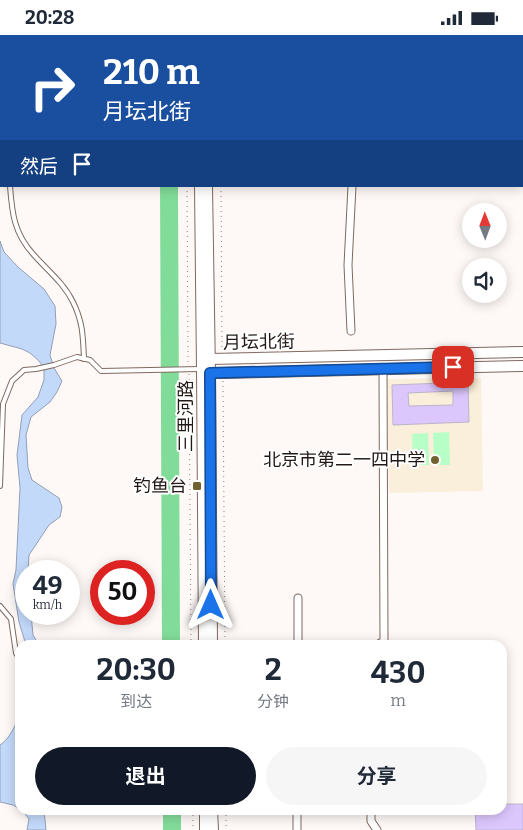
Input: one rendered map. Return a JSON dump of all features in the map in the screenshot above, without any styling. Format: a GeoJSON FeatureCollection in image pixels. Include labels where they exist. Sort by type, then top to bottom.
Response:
{"type":"FeatureCollection","features":[{"type":"Feature","properties":{"kind":"main road","name":"三里河路"},"geometry":{"type":"LineString","coordinates":[[200,187],[212,640]]}},
{"type":"Feature","properties":{"kind":"main road","name":"三里河路"},"geometry":{"type":"LineString","coordinates":[[204,640],[206,371],[210,359],[207,187]]}},
{"type":"Feature","properties":{"kind":"main road","name":"月坛北街"},"geometry":{"type":"LineString","coordinates":[[210,359],[523,352]]}},
{"type":"Feature","properties":{"kind":"main road","name":"月坛北街"},"geometry":{"type":"LineString","coordinates":[[206,371],[222,373],[523,365]]}},
{"type":"Feature","properties":{"kind":"main road"},"geometry":{"type":"LineString","coordinates":[[205,815],[205,830]]}},
{"type":"Feature","properties":{"kind":"main road"},"geometry":{"type":"LineString","coordinates":[[212,815],[213,830]]}},
{"type":"Feature","properties":{"kind":"street"},"geometry":{"type":"LineString","coordinates":[[351,331],[348,265],[352,187]]}},
{"type":"Feature","properties":{"kind":"street"},"geometry":{"type":"LineString","coordinates":[[383,369],[384,640]]}},
{"type":"Feature","properties":{"kind":"street"},"geometry":{"type":"LineString","coordinates":[[298,598],[298,640]]}},
{"type":"Feature","properties":{"kind":"street"},"geometry":{"type":"LineString","coordinates":[[297,815],[297,830]]}},
{"type":"Feature","properties":{"kind":"street"},"geometry":{"type":"LineString","coordinates":[[371,815],[371,821],[377,830]]}},
{"type":"Feature","properties":{"kind":"lane"},"geometry":{"type":"LineString","coordinates":[[10,187],[14,222],[22,238],[32,253],[62,285],[73,302],[83,329],[84,359]]}},
{"type":"Feature","properties":{"kind":"lane"},"geometry":{"type":"LineString","coordinates":[[0,486],[3,404],[12,381],[24,370],[54,365],[77,357],[90,360],[101,371],[189,369],[206,371]]}},
{"type":"Feature","properties":{"kind":"lane"},"geometry":{"type":"LineString","coordinates":[[0,605],[11,619],[15,646]]}},
{"type":"Feature","properties":{"kind":"path","name":"三里河路"},"geometry":{"type":"LineString","coordinates":[[187,187],[191,640]]}},
{"type":"Feature","properties":{"kind":"path"},"geometry":{"type":"LineString","coordinates":[[221,187],[222,359]]}},
{"type":"Feature","properties":{"kind":"path","name":"三里河路"},"geometry":{"type":"LineString","coordinates":[[222,373],[224,640]]}},
{"type":"Feature","properties":{"kind":"path"},"geometry":{"type":"LineString","coordinates":[[193,815],[193,830]]}},
{"type":"Feature","properties":{"kind":"path"},"geometry":{"type":"LineString","coordinates":[[226,815],[226,830]]}},
{"type":"Feature","properties":{"kind":"shaded area","name":"北京市第二一四中学"},"geometry":{"type":"Polygon","coordinates":[[[481,378],[483,491],[389,493],[387,379],[481,378]]]}},
{"type":"Feature","properties":{"kind":"green space"},"geometry":{"type":"Polygon","coordinates":[[[160,187],[178,187],[180,640],[162,640],[160,187]]]}},
{"type":"Feature","properties":{"kind":"green space"},"geometry":{"type":"Polygon","coordinates":[[[449,432],[450,465],[434,465],[433,433],[449,432]]]}},
{"type":"Feature","properties":{"kind":"green space"},"geometry":{"type":"Polygon","coordinates":[[[428,433],[429,465],[413,465],[412,434],[428,433]]]}},
{"type":"Feature","properties":{"kind":"green space"},"geometry":{"type":"Polygon","coordinates":[[[163,815],[181,815],[181,830],[163,830],[163,815]]]}},
{"type":"Feature","properties":{"kind":"water"},"geometry":{"type":"Polygon","coordinates":[[[0,241],[4,252],[18,267],[44,289],[55,306],[56,324],[50,355],[54,368],[62,381],[50,402],[31,417],[26,435],[28,468],[32,480],[59,498],[62,507],[60,517],[49,525],[29,555],[29,560],[16,560],[20,488],[17,455],[22,415],[38,397],[44,380],[44,368],[30,353],[0,343],[0,241]]]}},
{"type":"Feature","properties":{"kind":"water"},"geometry":{"type":"Polygon","coordinates":[[[15,575],[15,597],[13,584],[15,575]]]}},
{"type":"Feature","properties":{"kind":"water"},"geometry":{"type":"Polygon","coordinates":[[[20,625],[32,625],[33,635],[36,640],[24,640],[20,625]]]}},
{"type":"Feature","properties":{"kind":"water"},"geometry":{"type":"Polygon","coordinates":[[[15,726],[15,806],[0,802],[0,745],[10,735],[15,726]]]}},
{"type":"Feature","properties":{"kind":"water"},"geometry":{"type":"Polygon","coordinates":[[[26,815],[44,815],[46,830],[27,830],[29,819],[26,815]]]}},
{"type":"Feature","properties":{"kind":"building"},"geometry":{"type":"Polygon","coordinates":[[[468,382],[469,422],[393,425],[392,385],[468,382]],[[453,391],[408,393],[409,406],[453,405],[453,391]]]}},
{"type":"Feature","properties":{"kind":"building"},"geometry":{"type":"Polygon","coordinates":[[[507,804],[523,804],[523,830],[476,830],[475,815],[507,815],[507,804]]]}},
{"type":"Feature","properties":{"kind":"place","name":"北京市第二一四中学"},"geometry":{"type":"Point","coordinates":[435,460]}},
{"type":"Feature","properties":{"kind":"place","name":"钓鱼台"},"geometry":{"type":"Point","coordinates":[197,486]}},
{"type":"Feature","properties":{"kind":"route"},"geometry":{"type":"LineString","coordinates":[[211,605],[210,373],[453,367]]}}]}
